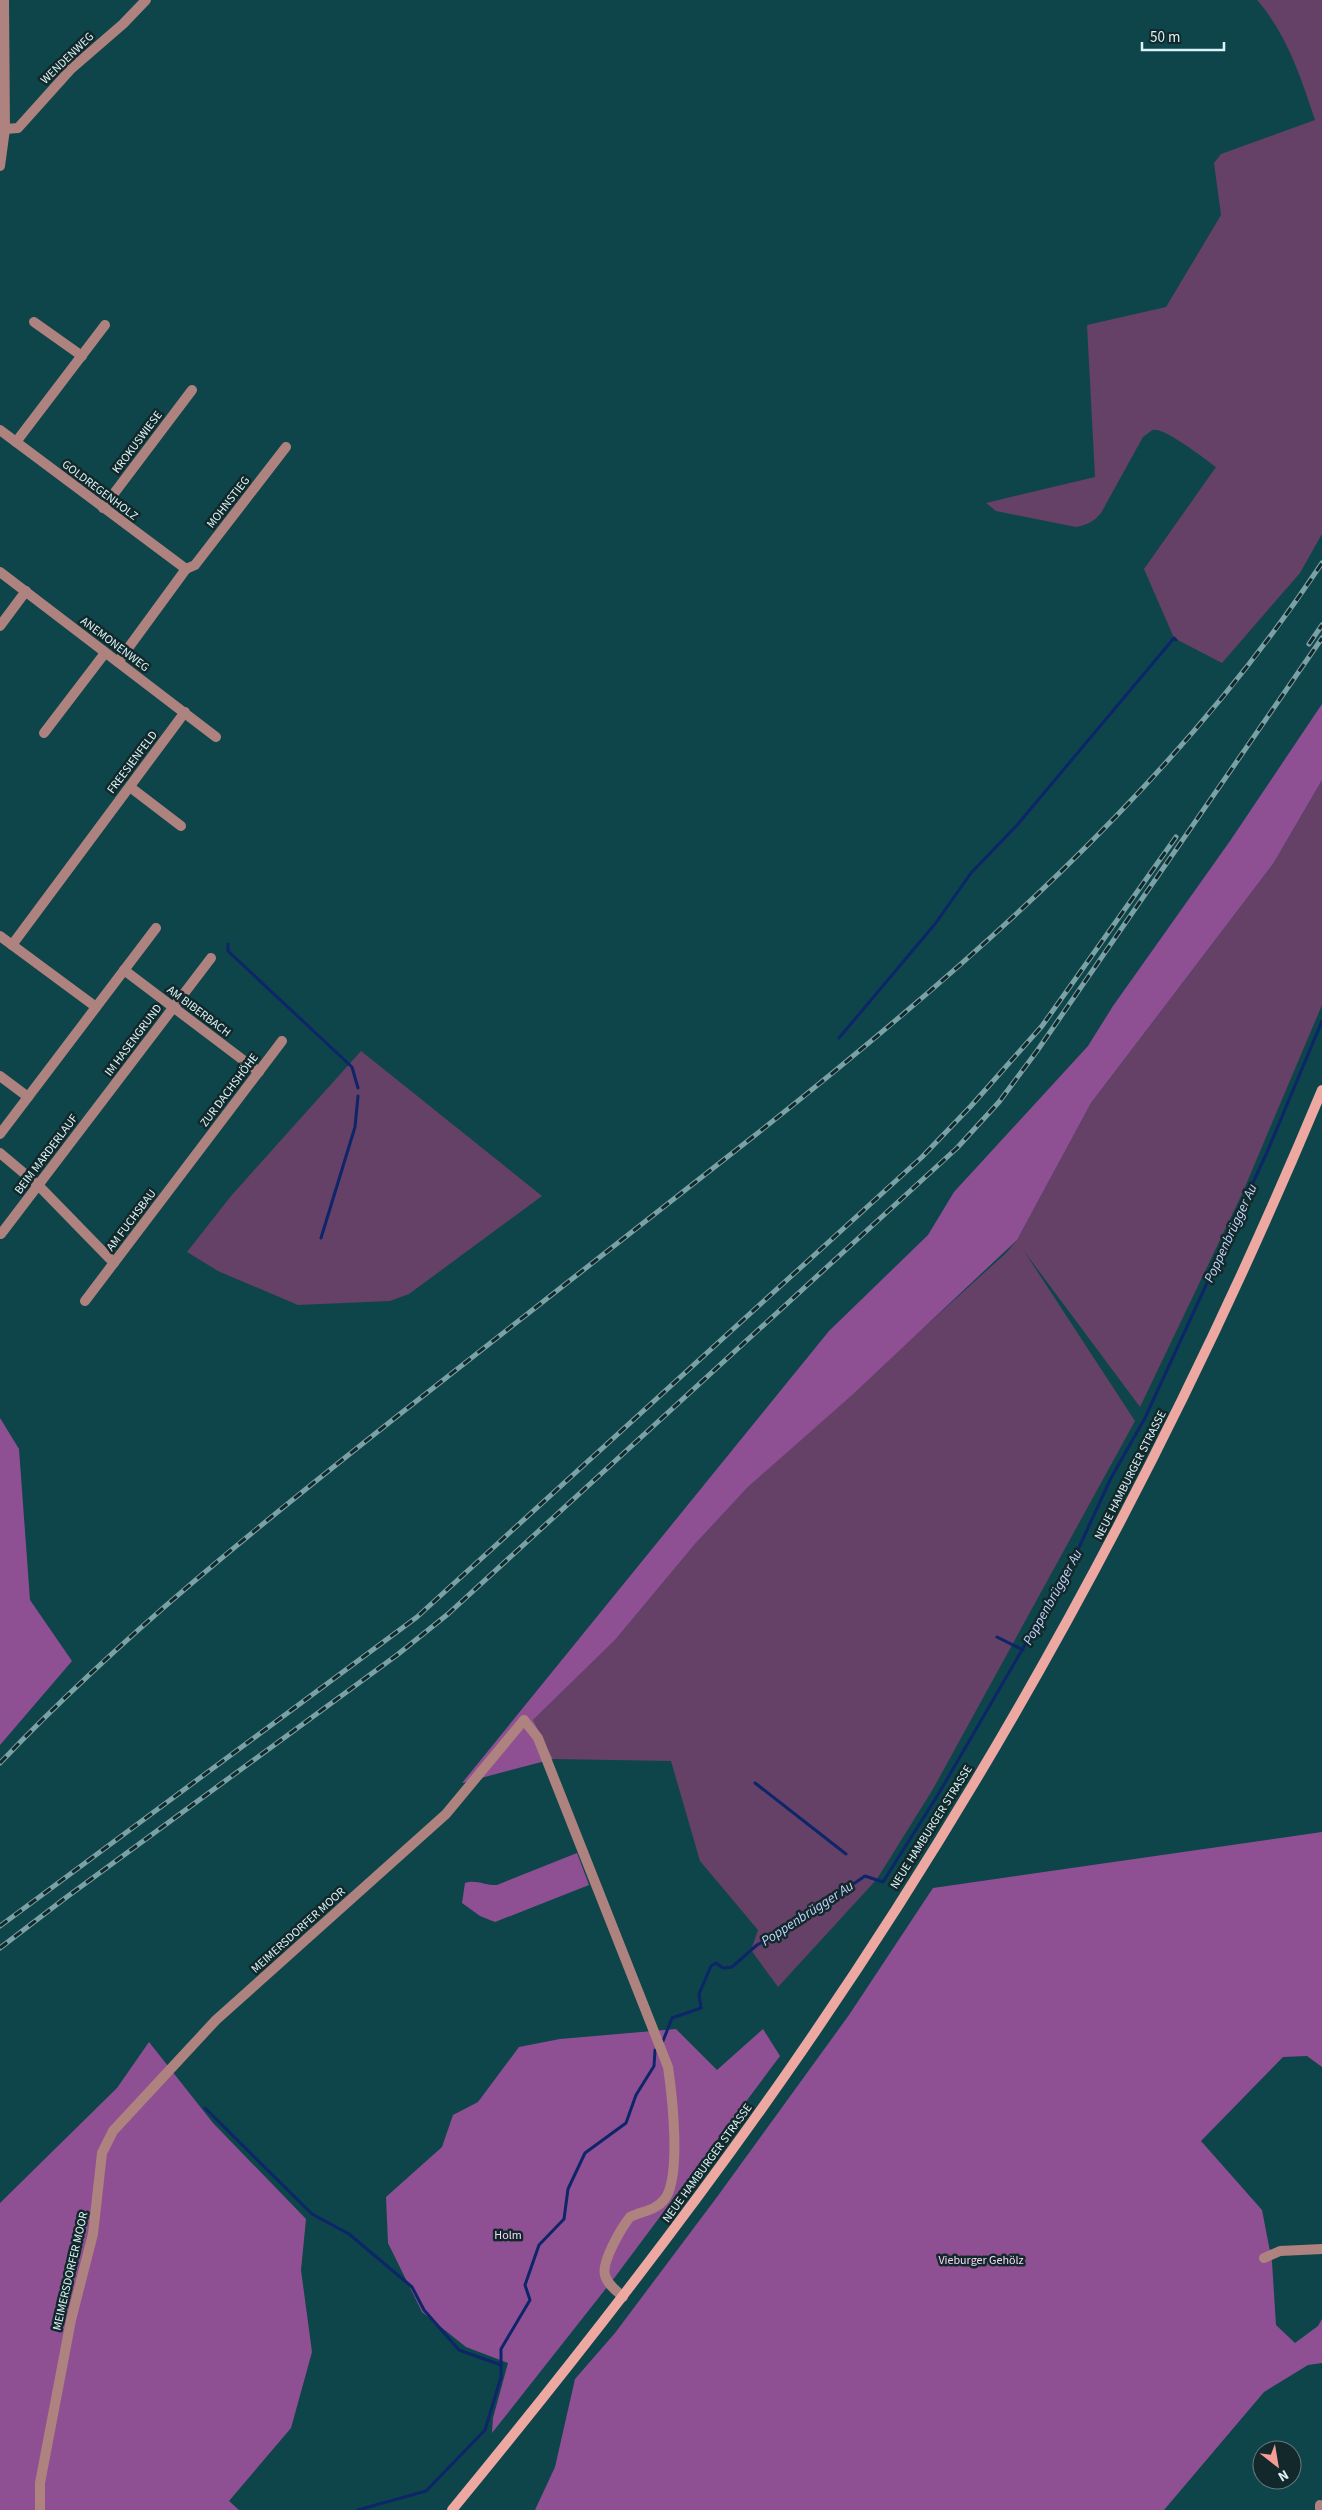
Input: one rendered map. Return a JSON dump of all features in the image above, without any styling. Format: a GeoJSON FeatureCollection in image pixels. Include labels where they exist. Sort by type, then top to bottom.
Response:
{"type":"FeatureCollection","features":[{"type":"Feature","properties":{"kind":"main road","name":"NEUE HAMBURGER STRASSE"},"geometry":{"type":"LineString","coordinates":[[452,2510],[623,2296],[706,2187],[791,2067],[922,1866],[1003,1734],[1101,1559],[1198,1368],[1255,1245],[1322,1090]]}},
{"type":"Feature","properties":{"kind":"street"},"geometry":{"type":"LineString","coordinates":[[0,166],[5,128],[4,0]]}},
{"type":"Feature","properties":{"kind":"street","name":"WENDENWEG"},"geometry":{"type":"LineString","coordinates":[[5,128],[18,128],[71,69],[123,24],[146,0]]}},
{"type":"Feature","properties":{"kind":"street"},"geometry":{"type":"LineString","coordinates":[[34,322],[82,356]]}},
{"type":"Feature","properties":{"kind":"street"},"geometry":{"type":"LineString","coordinates":[[16,442],[105,325]]}},
{"type":"Feature","properties":{"kind":"street","name":"KROKUSWIESE"},"geometry":{"type":"LineString","coordinates":[[102,508],[192,390]]}},
{"type":"Feature","properties":{"kind":"street","name":"GOLDREGENHOLZ"},"geometry":{"type":"LineString","coordinates":[[0,430],[186,569]]}},
{"type":"Feature","properties":{"kind":"street","name":"MOHNSTIEG"},"geometry":{"type":"LineString","coordinates":[[118,662],[186,569],[195,565],[286,446]]}},
{"type":"Feature","properties":{"kind":"street","name":"ANEMONENWEG"},"geometry":{"type":"LineString","coordinates":[[0,572],[216,737]]}},
{"type":"Feature","properties":{"kind":"street"},"geometry":{"type":"LineString","coordinates":[[0,626],[26,591]]}},
{"type":"Feature","properties":{"kind":"street"},"geometry":{"type":"LineString","coordinates":[[44,733],[105,653]]}},
{"type":"Feature","properties":{"kind":"street","name":"FREESIENFELD"},"geometry":{"type":"LineString","coordinates":[[12,945],[185,712]]}},
{"type":"Feature","properties":{"kind":"street"},"geometry":{"type":"LineString","coordinates":[[130,787],[181,826]]}},
{"type":"Feature","properties":{"kind":"street"},"geometry":{"type":"LineString","coordinates":[[0,1134],[156,928]]}},
{"type":"Feature","properties":{"kind":"street"},"geometry":{"type":"LineString","coordinates":[[0,936],[96,1007]]}},
{"type":"Feature","properties":{"kind":"street","name":"IM HASENGRUND"},"geometry":{"type":"LineString","coordinates":[[111,1090],[211,958]]}},
{"type":"Feature","properties":{"kind":"street","name":"AM BIBERBACH"},"geometry":{"type":"LineString","coordinates":[[124,970],[259,1072]]}},
{"type":"Feature","properties":{"kind":"street","name":"ZUR DACHSHÖHE"},"geometry":{"type":"LineString","coordinates":[[197,1154],[282,1041]]}},
{"type":"Feature","properties":{"kind":"street"},"geometry":{"type":"LineString","coordinates":[[0,1076],[28,1097]]}},
{"type":"Feature","properties":{"kind":"street","name":"BEIM MARDERLAUF"},"geometry":{"type":"LineString","coordinates":[[1,1234],[111,1090]]}},
{"type":"Feature","properties":{"kind":"street"},"geometry":{"type":"LineString","coordinates":[[0,1153],[38,1185],[114,1263]]}},
{"type":"Feature","properties":{"kind":"street","name":"AM FUCHSBAU"},"geometry":{"type":"LineString","coordinates":[[85,1301],[197,1154]]}},
{"type":"Feature","properties":{"kind":"street","name":"MEIMERSDORFER MOOR"},"geometry":{"type":"LineString","coordinates":[[40,2510],[40,2483],[71,2320],[93,2234],[102,2153],[113,2131],[216,2020],[446,1814],[524,1720],[538,1738],[668,2067],[673,2102],[672,2184],[665,2200],[650,2211],[630,2217],[606,2262],[605,2275],[612,2286],[623,2296]]}},
{"type":"Feature","properties":{"kind":"street"},"geometry":{"type":"LineString","coordinates":[[1264,2258],[1280,2250],[1322,2249]]}},
{"type":"Feature","properties":{"kind":"shaded area"},"geometry":{"type":"Polygon","coordinates":[[[1257,0],[1322,0],[1322,534],[1300,573],[1222,663],[1174,638],[1144,569],[1216,467],[1185,445],[1158,430],[1153,430],[1143,437],[1101,513],[1093,521],[1083,525],[1076,527],[996,511],[986,503],[1095,477],[1087,325],[1166,307],[1221,215],[1214,163],[1221,154],[1315,120],[1285,42],[1268,13],[1257,0]]]}},
{"type":"Feature","properties":{"kind":"shaded area"},"geometry":{"type":"Polygon","coordinates":[[[1322,780],[1322,1005],[1242,1194],[1140,1407],[1024,1251],[1135,1421],[933,1789],[877,1879],[778,1987],[751,1950],[758,1930],[700,1861],[671,1761],[553,1759],[533,1720],[615,1640],[695,1544],[748,1487],[1006,1253],[1017,1240],[1091,1103],[1273,864],[1322,780]]]}},
{"type":"Feature","properties":{"kind":"shaded area"},"geometry":{"type":"Polygon","coordinates":[[[361,1051],[542,1196],[409,1294],[390,1301],[298,1305],[218,1271],[187,1252],[231,1196],[361,1051]]]}},
{"type":"Feature","properties":{"kind":"green space"},"geometry":{"type":"Polygon","coordinates":[[[1322,704],[1322,780],[1273,864],[1091,1103],[1017,1240],[852,1395],[748,1487],[695,1544],[615,1640],[533,1720],[553,1759],[462,1783],[829,1331],[928,1235],[954,1192],[1088,1046],[1113,1006],[1230,841],[1322,704]]]}},
{"type":"Feature","properties":{"kind":"green space"},"geometry":{"type":"Polygon","coordinates":[[[0,1418],[19,1449],[30,1600],[72,1661],[0,1745],[0,1418]]]}},
{"type":"Feature","properties":{"kind":"green space","name":"Vieburger Gehölz"},"geometry":{"type":"Polygon","coordinates":[[[1322,1832],[1322,2067],[1307,2056],[1283,2057],[1201,2141],[1262,2210],[1272,2262],[1276,2325],[1295,2343],[1318,2326],[1322,2319],[1322,2363],[1308,2365],[1264,2392],[1164,2510],[535,2510],[555,2467],[575,2379],[615,2333],[717,2197],[849,2015],[933,1888],[1322,1832]]]}},
{"type":"Feature","properties":{"kind":"green space"},"geometry":{"type":"Polygon","coordinates":[[[577,1853],[589,1885],[495,1922],[480,1916],[462,1903],[465,1883],[497,1885],[577,1853]]]}},
{"type":"Feature","properties":{"kind":"green space","name":"Holm"},"geometry":{"type":"Polygon","coordinates":[[[676,2029],[717,2070],[763,2029],[780,2056],[615,2277],[492,2433],[493,2418],[508,2363],[466,2347],[422,2312],[388,2243],[386,2197],[442,2147],[453,2115],[478,2102],[519,2047],[560,2039],[676,2029]]]}},
{"type":"Feature","properties":{"kind":"green space"},"geometry":{"type":"Polygon","coordinates":[[[149,2042],[213,2123],[306,2219],[301,2270],[312,2352],[291,2428],[229,2501],[239,2510],[0,2510],[0,2203],[117,2088],[149,2042]]]}},
{"type":"Feature","properties":{"kind":"waterway"},"geometry":{"type":"LineString","coordinates":[[839,1038],[935,924],[971,873],[1018,824],[1174,638],[1176,640]]}},
{"type":"Feature","properties":{"kind":"waterway"},"geometry":{"type":"LineString","coordinates":[[228,944],[228,951],[352,1067],[358,1088]]}},
{"type":"Feature","properties":{"kind":"waterway","name":"Poppenbrügger Au"},"geometry":{"type":"LineString","coordinates":[[663,2041],[672,2018],[701,2008],[699,1994],[711,1966],[716,1963],[723,1968],[732,1967],[757,1945],[789,1928],[865,1876],[883,1882],[939,1793],[1069,1569],[1111,1478],[1145,1418],[1268,1150],[1322,1021]]}},
{"type":"Feature","properties":{"kind":"waterway"},"geometry":{"type":"LineString","coordinates":[[321,1238],[355,1127],[358,1096]]}},
{"type":"Feature","properties":{"kind":"waterway"},"geometry":{"type":"LineString","coordinates":[[997,1637],[1023,1650]]}},
{"type":"Feature","properties":{"kind":"waterway"},"geometry":{"type":"LineString","coordinates":[[755,1783],[846,1854]]}},
{"type":"Feature","properties":{"kind":"waterway","name":"Poppenbrügger Au"},"geometry":{"type":"LineString","coordinates":[[358,2510],[426,2491],[485,2430],[501,2377],[501,2349],[530,2300],[525,2285],[539,2245],[564,2219],[568,2189],[585,2153],[626,2123],[636,2095],[654,2066],[655,2050]]}},
{"type":"Feature","properties":{"kind":"waterway"},"geometry":{"type":"LineString","coordinates":[[205,2108],[312,2214],[349,2234],[412,2287],[424,2310],[459,2350],[501,2365]]}},
{"type":"Feature","properties":{"kind":"railway"},"geometry":{"type":"LineString","coordinates":[[0,1763],[47,1715],[194,1581],[400,1414],[833,1073],[987,941],[1061,872],[1132,800],[1200,724],[1263,646],[1322,563]]}},
{"type":"Feature","properties":{"kind":"railway"},"geometry":{"type":"LineString","coordinates":[[1309,644],[1322,625]]}},
{"type":"Feature","properties":{"kind":"railway"},"geometry":{"type":"LineString","coordinates":[[0,1948],[397,1655],[448,1614],[957,1148],[999,1102],[1037,1051],[1322,638]]}},
{"type":"Feature","properties":{"kind":"railway"},"geometry":{"type":"LineString","coordinates":[[0,1926],[417,1617],[922,1157],[971,1106],[1042,1026],[1176,837]]}}]}
